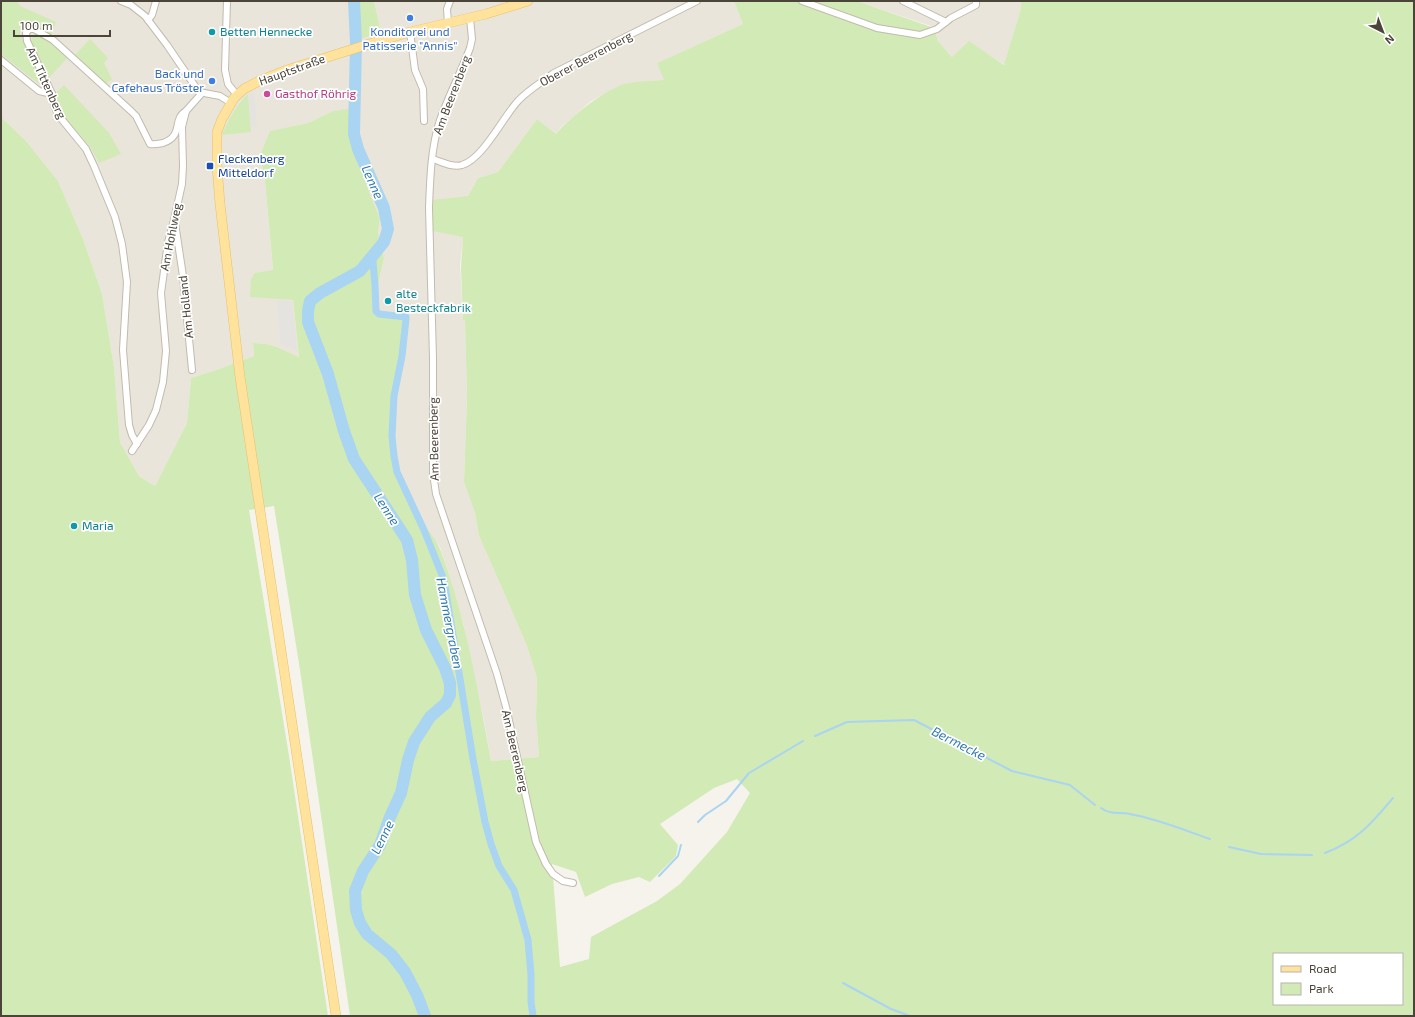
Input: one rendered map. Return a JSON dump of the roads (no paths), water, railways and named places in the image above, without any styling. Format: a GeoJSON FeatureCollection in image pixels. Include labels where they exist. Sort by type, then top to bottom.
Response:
{"type":"FeatureCollection","features":[{"type":"Feature","properties":{"kind":"main road","name":"Hauptstraße"},"geometry":{"type":"LineString","coordinates":[[336,1016],[240,377],[220,204],[216,145],[218,126],[234,99],[244,89],[259,81],[347,50],[410,32],[470,18],[528,1]]}},
{"type":"Feature","properties":{"kind":"street"},"geometry":{"type":"LineString","coordinates":[[121,1],[136,9],[148,20],[168,45],[196,90],[202,93],[234,99]]}},
{"type":"Feature","properties":{"kind":"street"},"geometry":{"type":"LineString","coordinates":[[148,20],[152,15],[156,1]]}},
{"type":"Feature","properties":{"kind":"street"},"geometry":{"type":"LineString","coordinates":[[227,1],[224,60],[225,75],[234,99]]}},
{"type":"Feature","properties":{"kind":"street","name":"Oberer Beerenberg"},"geometry":{"type":"LineString","coordinates":[[432,160],[453,165],[462,165],[467,163],[482,150],[516,103],[554,73],[697,1]]}},
{"type":"Feature","properties":{"kind":"street"},"geometry":{"type":"LineString","coordinates":[[802,1],[877,28],[917,35],[929,32],[976,5],[976,1]]}},
{"type":"Feature","properties":{"kind":"street"},"geometry":{"type":"LineString","coordinates":[[903,1],[946,22]]}},
{"type":"Feature","properties":{"kind":"street"},"geometry":{"type":"LineString","coordinates":[[448,23],[447,14],[451,2]]}},
{"type":"Feature","properties":{"kind":"street","name":"Am Beerenberg"},"geometry":{"type":"LineString","coordinates":[[470,18],[472,38],[470,48],[440,120],[432,160],[429,208],[433,358],[433,473],[436,494],[497,674],[536,842],[546,864],[553,874],[563,881],[573,883]]}},
{"type":"Feature","properties":{"kind":"street","name":"Am Tittenberg"},"geometry":{"type":"LineString","coordinates":[[137,444],[129,425],[123,350],[126,282],[122,244],[115,217],[86,149],[60,116],[54,105],[52,94],[25,35],[29,29],[34,29],[53,40],[136,116],[150,144],[159,144],[172,138],[175,134],[182,114],[186,111]]}},
{"type":"Feature","properties":{"kind":"street"},"geometry":{"type":"LineString","coordinates":[[410,32],[415,70],[423,89],[424,118]]}},
{"type":"Feature","properties":{"kind":"street"},"geometry":{"type":"LineString","coordinates":[[1,60],[39,92],[52,94]]}},
{"type":"Feature","properties":{"kind":"street"},"geometry":{"type":"LineString","coordinates":[[186,111],[202,93]]}},
{"type":"Feature","properties":{"kind":"street","name":"Am Hohlweg"},"geometry":{"type":"LineString","coordinates":[[132,451],[149,426],[156,410],[163,382],[166,351],[161,293],[168,242],[182,184],[182,127],[186,111]]}},
{"type":"Feature","properties":{"kind":"street","name":"Am Holland"},"geometry":{"type":"LineString","coordinates":[[174,220],[183,276],[192,370]]}},
{"type":"Feature","properties":{"kind":"waterway","name":"Lenne"},"geometry":{"type":"LineString","coordinates":[[354,1],[356,43],[354,134],[358,149],[384,208],[388,229],[384,242],[360,271],[320,293],[310,301],[308,322],[328,374],[344,431],[354,459],[407,540],[412,560],[415,595],[426,630],[445,668],[450,683],[450,695],[446,703],[430,717],[414,742],[408,760],[401,793],[390,817],[380,845],[363,871],[355,891],[356,910],[360,923],[367,934],[391,954],[405,972],[417,995],[425,1016]]}},
{"type":"Feature","properties":{"kind":"waterway","name":"Hammergraben"},"geometry":{"type":"LineString","coordinates":[[374,254],[373,262],[376,311],[379,314],[406,317],[402,356],[394,396],[392,436],[397,472],[424,530],[444,580],[473,759],[485,822],[499,866],[514,890],[528,940],[533,1016]]}},
{"type":"Feature","properties":{"kind":"waterway","name":"Bermecke"},"geometry":{"type":"LineString","coordinates":[[815,736],[847,722],[914,720],[1012,771],[1070,785],[1095,805]]}},
{"type":"Feature","properties":{"kind":"waterway","name":"Bermecke"},"geometry":{"type":"LineString","coordinates":[[698,822],[705,815],[726,801],[749,773],[803,741]]}},
{"type":"Feature","properties":{"kind":"waterway","name":"Bermecke"},"geometry":{"type":"LineString","coordinates":[[1325,853],[1355,837],[1371,823],[1393,798]]}},
{"type":"Feature","properties":{"kind":"waterway","name":"Bermecke"},"geometry":{"type":"LineString","coordinates":[[1101,808],[1111,812],[1130,814],[1151,819],[1210,839]]}},
{"type":"Feature","properties":{"kind":"waterway","name":"Bermecke"},"geometry":{"type":"LineString","coordinates":[[659,876],[678,856],[681,845]]}},
{"type":"Feature","properties":{"kind":"waterway","name":"Bermecke"},"geometry":{"type":"LineString","coordinates":[[1229,847],[1261,854],[1312,855]]}},
{"type":"Feature","properties":{"kind":"waterway"},"geometry":{"type":"LineString","coordinates":[[843,983],[891,1009],[910,1016]]}},
{"type":"Feature","properties":{"kind":"place","name":"Konditorei und Patisserie \"Annis\""},"geometry":{"type":"Point","coordinates":[410,18]}},
{"type":"Feature","properties":{"kind":"place","name":"Betten Hennecke"},"geometry":{"type":"Point","coordinates":[212,32]}},
{"type":"Feature","properties":{"kind":"place","name":"Back und Cafehaus Tröster"},"geometry":{"type":"Point","coordinates":[212,81]}},
{"type":"Feature","properties":{"kind":"place","name":"Gasthof Röhrig"},"geometry":{"type":"Point","coordinates":[267,94]}},
{"type":"Feature","properties":{"kind":"place","name":"Fleckenberg Mitteldorf"},"geometry":{"type":"Point","coordinates":[210,166]}},
{"type":"Feature","properties":{"kind":"place","name":"alte Besteckfabrik"},"geometry":{"type":"Point","coordinates":[388,301]}},
{"type":"Feature","properties":{"kind":"place","name":"Maria"},"geometry":{"type":"Point","coordinates":[74,526]}}]}
